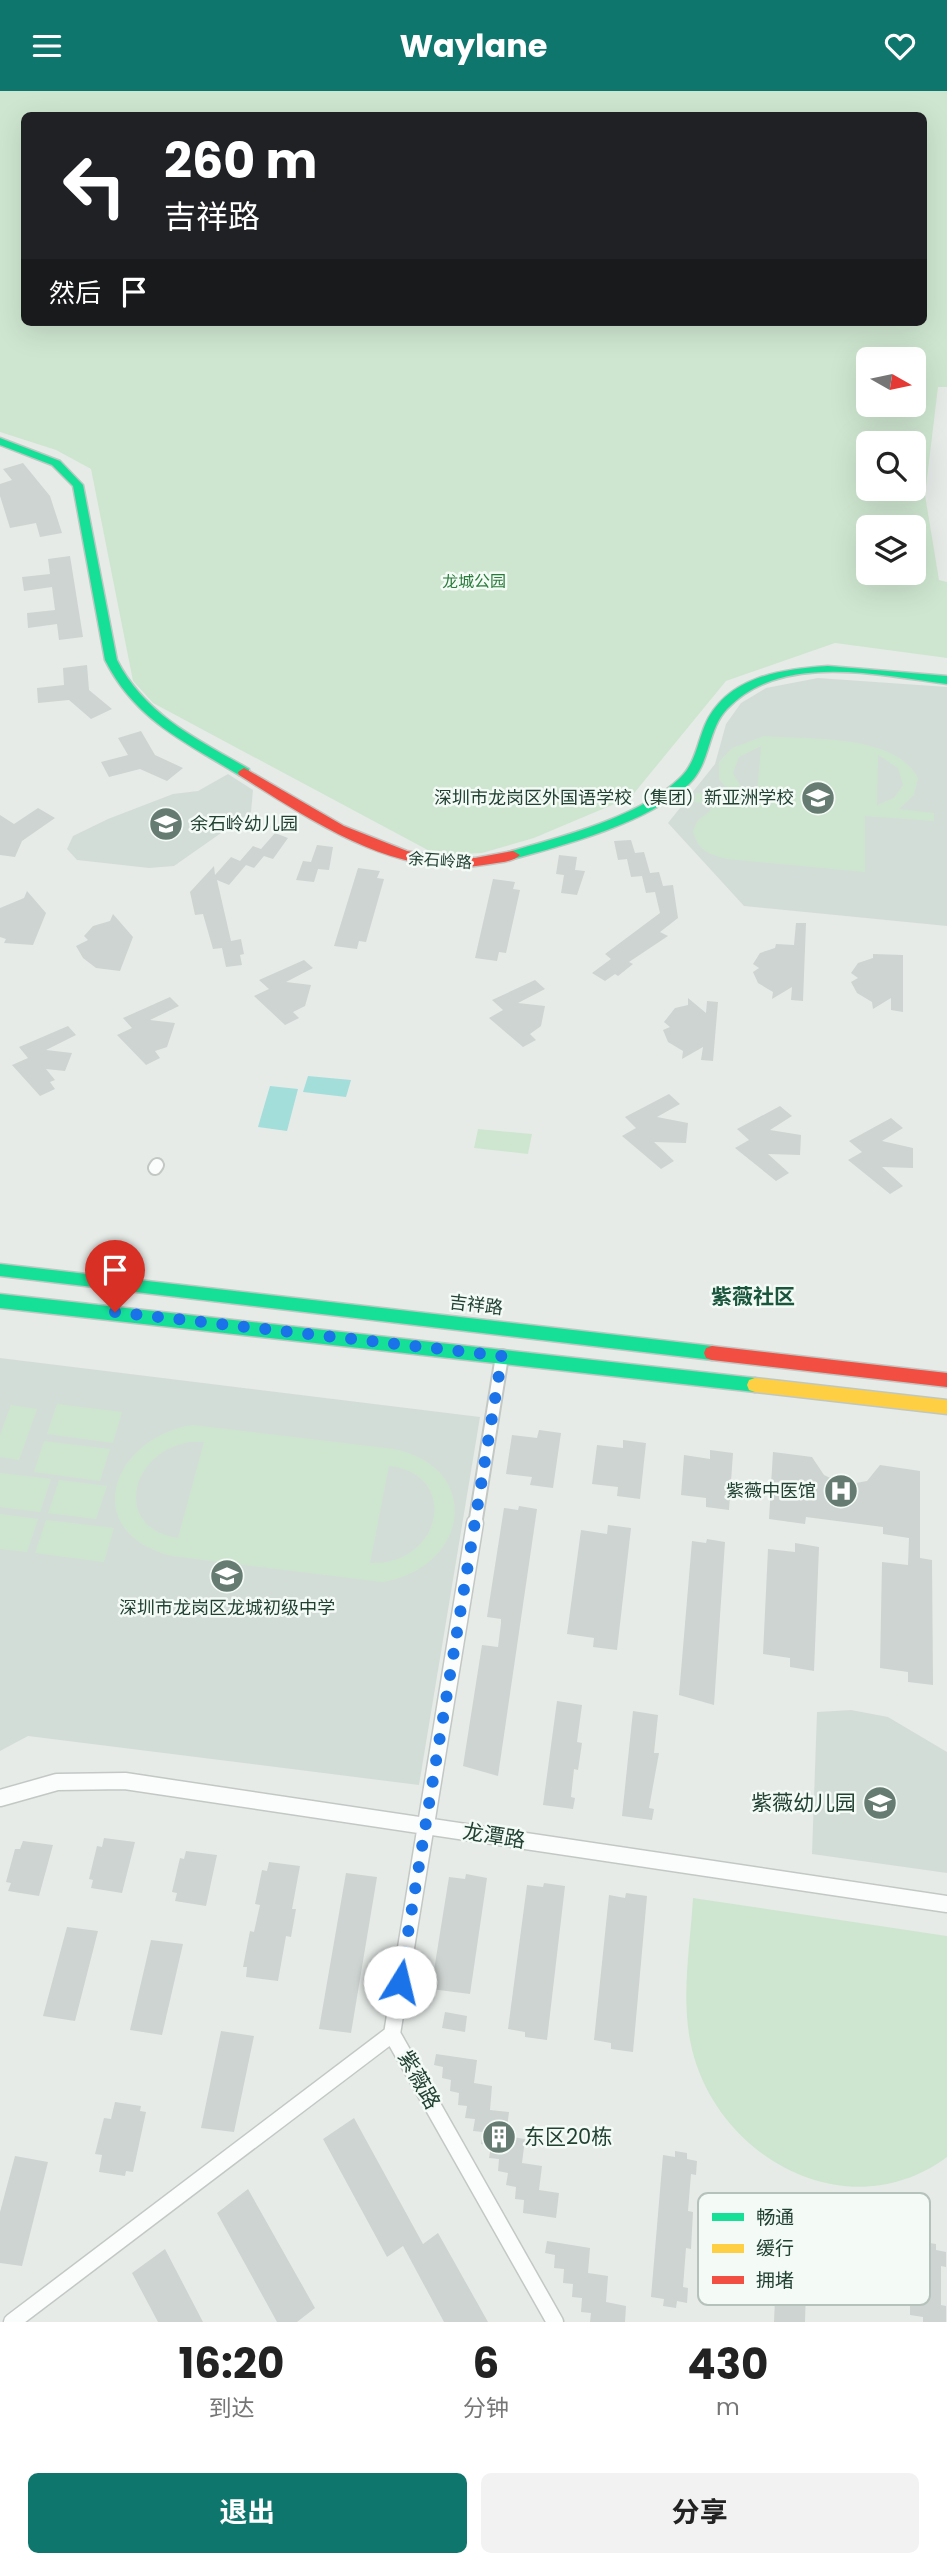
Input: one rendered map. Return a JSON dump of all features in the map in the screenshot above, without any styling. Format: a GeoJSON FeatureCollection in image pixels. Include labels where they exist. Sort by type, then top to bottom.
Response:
{"type":"FeatureCollection","features":[{"type":"Feature","properties":{"kind":"street","name":"余石岭路"},"geometry":{"type":"LineString","coordinates":[[0,441],[49,459],[64,468],[78,485],[111,660],[124,687],[139,704],[158,719],[362,843],[402,858],[447,864],[501,859],[654,804],[674,791],[697,769],[706,753],[713,722],[723,706],[748,686],[770,677],[823,670],[947,680]]}},
{"type":"Feature","properties":{"kind":"street","name":"吉祥路"},"geometry":{"type":"LineString","coordinates":[[0,1270],[947,1380]]}},
{"type":"Feature","properties":{"kind":"street"},"geometry":{"type":"LineString","coordinates":[[0,1301],[947,1407]]}},
{"type":"Feature","properties":{"kind":"street","name":"紫薇路"},"geometry":{"type":"LineString","coordinates":[[502,1356],[424,1826],[393,2034],[555,2322]]}},
{"type":"Feature","properties":{"kind":"street","name":"龙潭路"},"geometry":{"type":"LineString","coordinates":[[0,1798],[57,1782],[103,1779],[947,1904]]}},
{"type":"Feature","properties":{"kind":"street"},"geometry":{"type":"LineString","coordinates":[[12,2322],[393,2034]]}},
{"type":"Feature","properties":{"kind":"shaded area","name":"深圳市龙岗区外国语学校（集团）新亚洲学校"},"geometry":{"type":"Polygon","coordinates":[[[818,678],[947,687],[947,926],[744,906],[668,823],[715,764],[726,724],[741,703],[766,688],[818,678]]]}},
{"type":"Feature","properties":{"kind":"shaded area","name":"余石岭幼儿园"},"geometry":{"type":"Polygon","coordinates":[[[228,774],[253,790],[251,812],[174,866],[149,868],[77,860],[67,849],[73,836],[108,819],[173,794],[198,791],[228,774]]]}},
{"type":"Feature","properties":{"kind":"shaded area","name":"深圳市龙岗区龙城初级中学"},"geometry":{"type":"Polygon","coordinates":[[[0,1358],[480,1417],[419,1785],[28,1736],[0,1751],[0,1358]]]}},
{"type":"Feature","properties":{"kind":"shaded area","name":"紫薇幼儿园"},"geometry":{"type":"Polygon","coordinates":[[[851,1710],[888,1717],[947,1752],[947,1873],[812,1854],[817,1712],[851,1710]]]}},
{"type":"Feature","properties":{"kind":"green space","name":"龙城公园"},"geometry":{"type":"Polygon","coordinates":[[[0,91],[947,91],[947,387],[938,387],[926,487],[926,431],[856,431],[856,501],[926,501],[939,580],[947,582],[947,658],[835,643],[726,681],[631,797],[534,838],[482,853],[437,855],[153,703],[133,681],[91,469],[56,450],[0,432],[0,91]]]}},
{"type":"Feature","properties":{"kind":"green space"},"geometry":{"type":"Polygon","coordinates":[[[764,736],[826,739],[871,746],[906,763],[918,778],[914,795],[899,809],[934,813],[934,821],[865,816],[865,872],[727,859],[714,855],[701,847],[693,831],[698,820],[710,811],[711,804],[694,802],[696,793],[733,796],[719,779],[719,762],[732,748],[764,736]],[[761,746],[739,757],[733,773],[741,787],[756,795],[757,794],[761,746]],[[878,755],[877,805],[894,798],[903,785],[898,768],[878,755]]]}},
{"type":"Feature","properties":{"kind":"green space"},"geometry":{"type":"Polygon","coordinates":[[[478,1129],[532,1134],[528,1154],[474,1148],[478,1129]]]}},
{"type":"Feature","properties":{"kind":"green space"},"geometry":{"type":"Polygon","coordinates":[[[57,1404],[122,1412],[113,1443],[47,1434],[57,1404]]]}},
{"type":"Feature","properties":{"kind":"green space"},"geometry":{"type":"Polygon","coordinates":[[[11,1405],[37,1409],[19,1460],[0,1457],[0,1435],[11,1405]]]}},
{"type":"Feature","properties":{"kind":"green space"},"geometry":{"type":"Polygon","coordinates":[[[193,1425],[394,1449],[423,1460],[443,1476],[453,1496],[454,1518],[448,1539],[433,1558],[411,1573],[382,1582],[172,1556],[143,1544],[124,1528],[116,1508],[116,1486],[126,1466],[142,1447],[165,1433],[193,1425]],[[204,1442],[180,1444],[161,1453],[147,1467],[138,1484],[136,1501],[142,1518],[155,1531],[178,1538],[204,1442]],[[389,1466],[370,1563],[394,1560],[413,1550],[427,1536],[434,1519],[434,1501],[427,1485],[412,1473],[389,1466]]]}},
{"type":"Feature","properties":{"kind":"green space"},"geometry":{"type":"Polygon","coordinates":[[[44,1441],[110,1449],[100,1481],[34,1472],[44,1441]]]}},
{"type":"Feature","properties":{"kind":"green space"},"geometry":{"type":"Polygon","coordinates":[[[0,1473],[51,1479],[40,1512],[0,1507],[0,1473]]]}},
{"type":"Feature","properties":{"kind":"green space"},"geometry":{"type":"Polygon","coordinates":[[[59,1480],[107,1486],[96,1519],[48,1513],[59,1480]]]}},
{"type":"Feature","properties":{"kind":"green space"},"geometry":{"type":"Polygon","coordinates":[[[0,1514],[38,1519],[27,1552],[0,1549],[0,1514]]]}},
{"type":"Feature","properties":{"kind":"green space"},"geometry":{"type":"Polygon","coordinates":[[[46,1520],[114,1528],[104,1562],[35,1553],[46,1520]]]}},
{"type":"Feature","properties":{"kind":"green space"},"geometry":{"type":"Polygon","coordinates":[[[693,1898],[947,1936],[947,2157],[910,2177],[872,2186],[833,2185],[796,2173],[763,2154],[733,2127],[710,2095],[694,2057],[690,2038],[686,1998],[693,1898]]]}},
{"type":"Feature","properties":{"kind":"water"},"geometry":{"type":"Polygon","coordinates":[[[308,1076],[351,1080],[346,1097],[303,1092],[308,1076]]]}},
{"type":"Feature","properties":{"kind":"water"},"geometry":{"type":"Polygon","coordinates":[[[270,1086],[298,1089],[287,1131],[258,1127],[270,1086]]]}},
{"type":"Feature","properties":{"kind":"building"},"geometry":{"type":"Polygon","coordinates":[[[23,463],[50,496],[62,533],[40,537],[36,523],[10,528],[0,496],[0,484],[12,480],[3,469],[23,463]]]}},
{"type":"Feature","properties":{"kind":"building"},"geometry":{"type":"Polygon","coordinates":[[[70,556],[83,637],[59,640],[57,624],[28,628],[27,613],[55,610],[52,587],[24,591],[22,577],[50,574],[48,559],[70,556]]]}},
{"type":"Feature","properties":{"kind":"building"},"geometry":{"type":"Polygon","coordinates":[[[87,665],[89,690],[112,709],[91,719],[69,700],[38,703],[37,688],[64,685],[63,668],[87,665]]]}},
{"type":"Feature","properties":{"kind":"building"},"geometry":{"type":"Polygon","coordinates":[[[141,731],[155,755],[183,768],[167,781],[140,769],[109,777],[101,762],[128,755],[118,738],[141,731]]]}},
{"type":"Feature","properties":{"kind":"building"},"geometry":{"type":"Polygon","coordinates":[[[38,808],[55,818],[22,841],[15,857],[0,855],[0,815],[14,824],[38,808]]]}},
{"type":"Feature","properties":{"kind":"building"},"geometry":{"type":"Polygon","coordinates":[[[275,833],[288,838],[273,859],[264,856],[254,868],[246,865],[229,885],[217,880],[231,941],[241,939],[244,954],[240,955],[242,965],[226,967],[222,948],[213,949],[203,914],[195,915],[190,892],[214,866],[215,875],[231,857],[240,861],[253,846],[261,849],[275,833]]]}},
{"type":"Feature","properties":{"kind":"building"},"geometry":{"type":"Polygon","coordinates":[[[631,840],[635,853],[644,852],[650,873],[659,872],[663,886],[673,885],[678,918],[660,932],[668,936],[629,962],[633,964],[618,976],[615,974],[605,981],[592,973],[611,959],[605,954],[660,913],[655,892],[646,893],[642,876],[631,877],[627,859],[618,860],[614,841],[631,840]]]}},
{"type":"Feature","properties":{"kind":"building"},"geometry":{"type":"Polygon","coordinates":[[[317,845],[333,847],[329,870],[318,869],[314,882],[296,880],[303,861],[311,862],[317,845]]]}},
{"type":"Feature","properties":{"kind":"building"},"geometry":{"type":"Polygon","coordinates":[[[559,855],[577,857],[575,870],[585,871],[577,895],[561,893],[564,875],[556,874],[559,855]]]}},
{"type":"Feature","properties":{"kind":"building"},"geometry":{"type":"Polygon","coordinates":[[[358,868],[380,871],[377,878],[384,879],[366,942],[359,941],[357,949],[334,946],[358,868]]]}},
{"type":"Feature","properties":{"kind":"building"},"geometry":{"type":"Polygon","coordinates":[[[493,879],[515,882],[513,889],[520,890],[506,953],[499,952],[497,961],[475,958],[493,879]]]}},
{"type":"Feature","properties":{"kind":"building"},"geometry":{"type":"Polygon","coordinates":[[[27,891],[46,913],[33,945],[4,943],[6,939],[0,937],[0,908],[24,898],[27,891]]]}},
{"type":"Feature","properties":{"kind":"building"},"geometry":{"type":"Polygon","coordinates":[[[113,914],[133,937],[120,971],[96,968],[83,958],[76,946],[88,940],[84,936],[93,926],[110,921],[113,914]]]}},
{"type":"Feature","properties":{"kind":"building"},"geometry":{"type":"Polygon","coordinates":[[[796,923],[806,923],[803,1001],[791,1000],[792,987],[772,999],[773,992],[758,983],[753,972],[759,968],[753,964],[760,953],[775,948],[776,944],[794,945],[796,923]]]}},
{"type":"Feature","properties":{"kind":"building"},"geometry":{"type":"Polygon","coordinates":[[[873,954],[903,955],[903,1012],[891,1010],[891,998],[873,1009],[872,1002],[857,993],[851,982],[858,978],[851,973],[858,963],[873,958],[873,954]]]}},
{"type":"Feature","properties":{"kind":"building"},"geometry":{"type":"Polygon","coordinates":[[[304,960],[313,968],[286,982],[311,985],[305,1006],[293,1012],[299,1018],[285,1025],[254,996],[269,989],[259,980],[304,960]]]}},
{"type":"Feature","properties":{"kind":"building"},"geometry":{"type":"Polygon","coordinates":[[[535,980],[545,989],[518,1003],[545,1006],[541,1026],[530,1034],[536,1040],[523,1047],[489,1018],[503,1010],[492,1000],[535,980]]]}},
{"type":"Feature","properties":{"kind":"building"},"geometry":{"type":"Polygon","coordinates":[[[170,997],[179,1006],[150,1020],[175,1023],[167,1047],[155,1051],[160,1058],[146,1065],[117,1035],[132,1028],[123,1018],[170,997]]]}},
{"type":"Feature","properties":{"kind":"building"},"geometry":{"type":"Polygon","coordinates":[[[688,998],[706,1013],[707,1001],[718,1002],[713,1061],[701,1060],[703,1047],[682,1059],[683,1051],[668,1042],[663,1030],[670,1027],[664,1022],[675,1008],[688,1005],[688,998]]]}},
{"type":"Feature","properties":{"kind":"building"},"geometry":{"type":"Polygon","coordinates":[[[68,1026],[76,1035],[46,1050],[72,1053],[65,1071],[46,1069],[55,1080],[50,1082],[55,1089],[40,1096],[12,1065],[28,1058],[19,1047],[68,1026]]]}},
{"type":"Feature","properties":{"kind":"building"},"geometry":{"type":"Polygon","coordinates":[[[669,1094],[680,1104],[657,1117],[688,1123],[686,1143],[654,1142],[674,1161],[661,1169],[622,1136],[636,1128],[625,1117],[669,1094]]]}},
{"type":"Feature","properties":{"kind":"building"},"geometry":{"type":"Polygon","coordinates":[[[780,1106],[792,1116],[770,1130],[801,1135],[800,1155],[768,1154],[789,1173],[776,1181],[735,1148],[749,1140],[737,1129],[780,1106]]]}},
{"type":"Feature","properties":{"kind":"building"},"geometry":{"type":"Polygon","coordinates":[[[891,1118],[903,1128],[882,1141],[913,1148],[913,1168],[882,1167],[903,1186],[890,1194],[848,1160],[862,1152],[849,1141],[891,1118]]]}},
{"type":"Feature","properties":{"kind":"building"},"geometry":{"type":"Polygon","coordinates":[[[539,1430],[561,1433],[553,1488],[530,1485],[532,1477],[506,1474],[512,1435],[537,1438],[539,1430]]]}},
{"type":"Feature","properties":{"kind":"building"},"geometry":{"type":"Polygon","coordinates":[[[623,1440],[646,1443],[640,1499],[617,1496],[618,1487],[592,1484],[597,1445],[623,1448],[623,1440]]]}},
{"type":"Feature","properties":{"kind":"building"},"geometry":{"type":"Polygon","coordinates":[[[710,1450],[733,1453],[729,1510],[706,1507],[706,1498],[681,1495],[684,1455],[710,1459],[710,1450]]]}},
{"type":"Feature","properties":{"kind":"building"},"geometry":{"type":"Polygon","coordinates":[[[773,1452],[812,1457],[824,1475],[845,1485],[867,1481],[880,1465],[920,1471],[920,1558],[932,1560],[933,1685],[908,1682],[908,1672],[880,1668],[882,1562],[908,1565],[909,1538],[883,1534],[883,1527],[806,1517],[805,1524],[769,1519],[773,1452]]]}},
{"type":"Feature","properties":{"kind":"building"},"geometry":{"type":"Polygon","coordinates":[[[519,1506],[537,1509],[498,1776],[463,1766],[482,1645],[498,1647],[501,1619],[487,1617],[504,1508],[518,1510],[519,1506]]]}},
{"type":"Feature","properties":{"kind":"building"},"geometry":{"type":"Polygon","coordinates":[[[608,1525],[631,1528],[617,1650],[593,1647],[594,1638],[567,1634],[581,1530],[607,1534],[608,1525]]]}},
{"type":"Feature","properties":{"kind":"building"},"geometry":{"type":"Polygon","coordinates":[[[707,1539],[725,1542],[714,1705],[679,1695],[692,1541],[706,1543],[707,1539]]]}},
{"type":"Feature","properties":{"kind":"building"},"geometry":{"type":"Polygon","coordinates":[[[795,1543],[819,1547],[814,1671],[790,1667],[790,1658],[763,1654],[768,1549],[795,1552],[795,1543]]]}},
{"type":"Feature","properties":{"kind":"building"},"geometry":{"type":"Polygon","coordinates":[[[557,1701],[582,1705],[577,1742],[582,1743],[578,1770],[574,1769],[571,1797],[575,1798],[573,1809],[543,1805],[557,1701]]]}},
{"type":"Feature","properties":{"kind":"building"},"geometry":{"type":"Polygon","coordinates":[[[633,1711],[658,1715],[654,1753],[659,1753],[649,1808],[654,1809],[652,1820],[622,1816],[633,1711]]]}},
{"type":"Feature","properties":{"kind":"building"},"geometry":{"type":"Polygon","coordinates":[[[104,1838],[135,1842],[122,1893],[91,1888],[93,1880],[89,1879],[97,1846],[102,1847],[104,1838]]]}},
{"type":"Feature","properties":{"kind":"building"},"geometry":{"type":"Polygon","coordinates":[[[23,1841],[53,1845],[39,1896],[8,1891],[11,1883],[6,1882],[15,1849],[20,1849],[23,1841]]]}},
{"type":"Feature","properties":{"kind":"building"},"geometry":{"type":"Polygon","coordinates":[[[186,1851],[217,1855],[206,1906],[175,1901],[177,1893],[172,1892],[180,1858],[184,1859],[186,1851]]]}},
{"type":"Feature","properties":{"kind":"building"},"geometry":{"type":"Polygon","coordinates":[[[269,1862],[300,1866],[292,1909],[296,1909],[291,1937],[286,1936],[278,1981],[246,1977],[247,1967],[243,1967],[250,1931],[254,1932],[260,1905],[255,1904],[262,1870],[267,1871],[269,1862]]]}},
{"type":"Feature","properties":{"kind":"building"},"geometry":{"type":"Polygon","coordinates":[[[346,1873],[377,1877],[351,2033],[319,2029],[346,1873]]]}},
{"type":"Feature","properties":{"kind":"building"},"geometry":{"type":"Polygon","coordinates":[[[466,1874],[487,1878],[470,1994],[431,1989],[449,1877],[465,1879],[466,1874]]]}},
{"type":"Feature","properties":{"kind":"building"},"geometry":{"type":"Polygon","coordinates":[[[544,1883],[565,1886],[547,2040],[525,2037],[525,2032],[508,2029],[527,1885],[543,1887],[544,1883]]]}},
{"type":"Feature","properties":{"kind":"building"},"geometry":{"type":"Polygon","coordinates":[[[626,1893],[647,1896],[633,2052],[611,2049],[611,2043],[594,2040],[609,1895],[625,1898],[626,1893]]]}},
{"type":"Feature","properties":{"kind":"building"},"geometry":{"type":"Polygon","coordinates":[[[67,1927],[98,1931],[75,2021],[43,2016],[67,1927]]]}},
{"type":"Feature","properties":{"kind":"building"},"geometry":{"type":"Polygon","coordinates":[[[151,1940],[183,1944],[162,2035],[130,2030],[151,1940]]]}},
{"type":"Feature","properties":{"kind":"building"},"geometry":{"type":"Polygon","coordinates":[[[445,2012],[467,2016],[465,2032],[442,2028],[445,2012]]]}},
{"type":"Feature","properties":{"kind":"building"},"geometry":{"type":"Polygon","coordinates":[[[221,2031],[254,2036],[234,2132],[201,2128],[221,2031]]]}},
{"type":"Feature","properties":{"kind":"building","name":"东区20栋"},"geometry":{"type":"Polygon","coordinates":[[[436,2054],[477,2060],[474,2083],[492,2086],[490,2110],[509,2112],[506,2136],[525,2139],[522,2163],[542,2166],[539,2190],[559,2193],[556,2218],[523,2213],[524,2200],[515,2199],[516,2187],[506,2185],[508,2173],[498,2171],[499,2159],[489,2158],[491,2146],[481,2144],[483,2132],[473,2131],[475,2119],[465,2118],[467,2106],[458,2105],[459,2093],[450,2091],[451,2080],[442,2078],[443,2067],[434,2065],[436,2054]]]}},
{"type":"Feature","properties":{"kind":"building"},"geometry":{"type":"Polygon","coordinates":[[[115,2102],[141,2106],[140,2111],[146,2112],[133,2172],[126,2171],[125,2176],[99,2172],[102,2155],[95,2154],[104,2118],[111,2119],[115,2102]]]}},
{"type":"Feature","properties":{"kind":"building"},"geometry":{"type":"Polygon","coordinates":[[[354,2118],[423,2244],[438,2233],[488,2322],[444,2322],[403,2246],[387,2257],[323,2139],[354,2118]]]}},
{"type":"Feature","properties":{"kind":"building"},"geometry":{"type":"Polygon","coordinates":[[[675,2151],[687,2153],[687,2159],[697,2161],[696,2175],[691,2174],[688,2211],[693,2212],[691,2249],[686,2248],[683,2287],[688,2288],[687,2303],[677,2301],[676,2308],[663,2306],[664,2299],[651,2297],[663,2155],[675,2157],[675,2151]]]}},
{"type":"Feature","properties":{"kind":"building"},"geometry":{"type":"Polygon","coordinates":[[[15,2156],[48,2162],[22,2266],[0,2263],[0,2212],[15,2156]]]}},
{"type":"Feature","properties":{"kind":"building"},"geometry":{"type":"Polygon","coordinates":[[[248,2189],[315,2308],[297,2322],[277,2322],[217,2213],[248,2189]]]}},
{"type":"Feature","properties":{"kind":"building"},"geometry":{"type":"Polygon","coordinates":[[[547,2241],[590,2248],[588,2273],[608,2276],[606,2302],[626,2306],[625,2322],[590,2322],[591,2313],[581,2312],[582,2298],[572,2297],[573,2284],[563,2283],[564,2269],[554,2268],[555,2255],[545,2253],[547,2241]]]}},
{"type":"Feature","properties":{"kind":"building"},"geometry":{"type":"Polygon","coordinates":[[[930,2243],[936,2244],[936,2250],[946,2252],[946,2267],[941,2266],[941,2305],[946,2306],[946,2322],[923,2322],[923,2317],[910,2315],[910,2305],[930,2305],[930,2243]]]}},
{"type":"Feature","properties":{"kind":"building"},"geometry":{"type":"Polygon","coordinates":[[[165,2249],[203,2322],[158,2322],[132,2273],[165,2249]]]}},
{"type":"Feature","properties":{"kind":"building"},"geometry":{"type":"Polygon","coordinates":[[[775,2305],[806,2305],[805,2322],[774,2322],[775,2305]]]}},
{"type":"Feature","properties":{"kind":"traffic: fast"},"geometry":{"type":"LineString","coordinates":[[0,441],[56,463],[78,485],[111,660],[121,680],[134,697],[167,726],[244,772]]}},
{"type":"Feature","properties":{"kind":"traffic: fast"},"geometry":{"type":"LineString","coordinates":[[513,855],[603,826],[670,794],[697,765],[711,725],[722,707],[743,689],[768,677],[797,671],[828,669],[947,680]]}},
{"type":"Feature","properties":{"kind":"traffic: fast"},"geometry":{"type":"LineString","coordinates":[[0,1270],[712,1353]]}},
{"type":"Feature","properties":{"kind":"traffic: fast"},"geometry":{"type":"LineString","coordinates":[[0,1301],[755,1385]]}},
{"type":"Feature","properties":{"kind":"traffic: slow"},"geometry":{"type":"LineString","coordinates":[[755,1385],[947,1407]]}},
{"type":"Feature","properties":{"kind":"traffic: jam"},"geometry":{"type":"LineString","coordinates":[[244,772],[339,829],[371,844],[405,855],[439,862],[475,862],[513,855]]}},
{"type":"Feature","properties":{"kind":"traffic: jam"},"geometry":{"type":"LineString","coordinates":[[712,1353],[947,1380]]}},
{"type":"Feature","properties":{"kind":"place","name":"深圳市龙岗区外国语学校（集团）新亚洲学校"},"geometry":{"type":"Point","coordinates":[818,798]}},
{"type":"Feature","properties":{"kind":"place","name":"余石岭幼儿园"},"geometry":{"type":"Point","coordinates":[166,824]}},
{"type":"Feature","properties":{"kind":"place","name":"紫薇中医馆"},"geometry":{"type":"Point","coordinates":[841,1491]}},
{"type":"Feature","properties":{"kind":"place","name":"深圳市龙岗区龙城初级中学"},"geometry":{"type":"Point","coordinates":[227,1576]}},
{"type":"Feature","properties":{"kind":"place","name":"紫薇幼儿园"},"geometry":{"type":"Point","coordinates":[880,1803]}},
{"type":"Feature","properties":{"kind":"place","name":"东区20栋"},"geometry":{"type":"Point","coordinates":[499,2137]}},
{"type":"Feature","properties":{"kind":"district","name":"紫薇社区"},"geometry":{"type":"Point","coordinates":[753,1297]}},
{"type":"Feature","properties":{"kind":"route"},"geometry":{"type":"LineString","coordinates":[[115,1312],[502,1356],[400,1982]]}}]}
